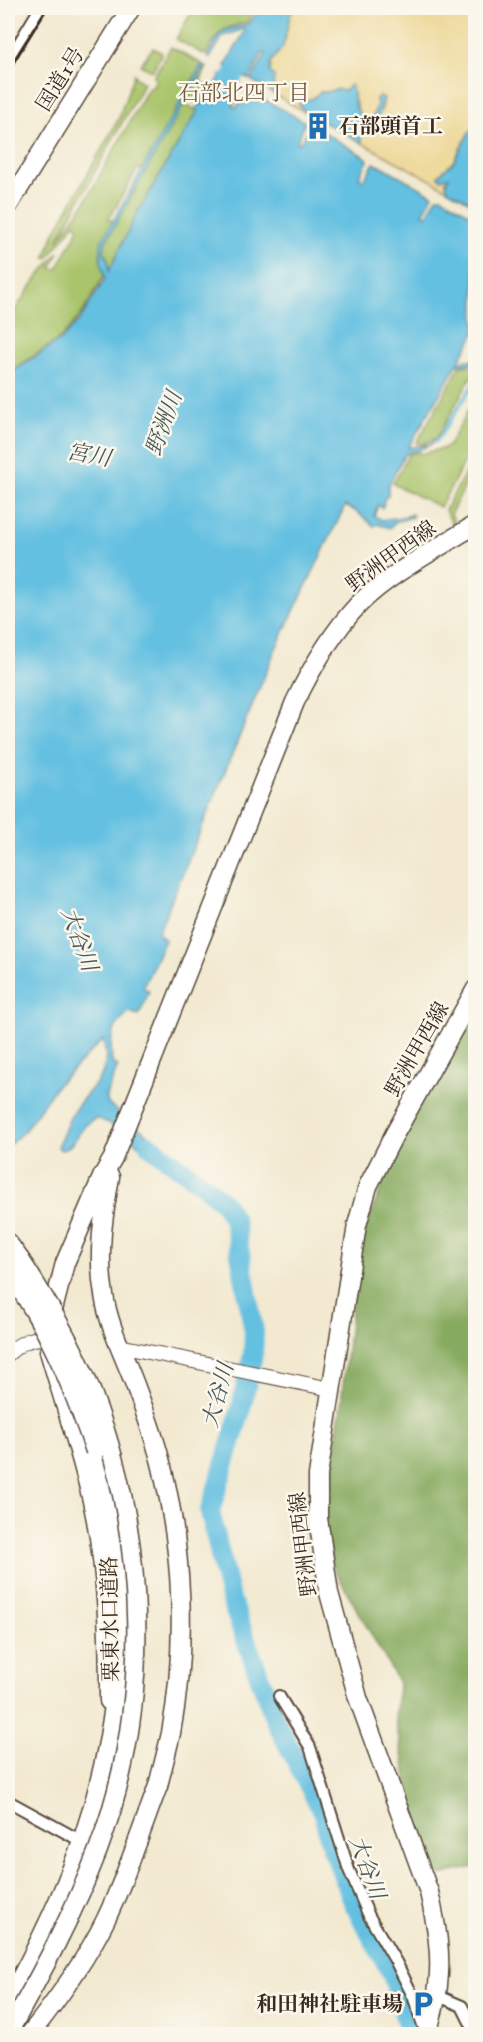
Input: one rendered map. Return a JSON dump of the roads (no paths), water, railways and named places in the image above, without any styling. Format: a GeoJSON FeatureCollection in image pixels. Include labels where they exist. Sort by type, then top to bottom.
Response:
{"type":"FeatureCollection","features":[{"type":"Feature","properties":{"kind":"main road","name":"国道1号"},"geometry":{"type":"LineString","coordinates":[[8,206],[131,8]]}},
{"type":"Feature","properties":{"kind":"main road","name":"野洲甲西線"},"geometry":{"type":"LineString","coordinates":[[46,1338],[65,1263],[103,1174],[116,1150],[296,702],[315,662],[359,604],[392,578],[476,524]]}},
{"type":"Feature","properties":{"kind":"main road","name":"野洲甲西線"},"geometry":{"type":"LineString","coordinates":[[426,2034],[436,1995],[440,1958],[437,1925],[429,1892],[358,1698],[329,1593],[318,1518],[318,1475],[357,1225],[368,1186],[476,989]]}},
{"type":"Feature","properties":{"kind":"main road","name":"野洲甲西線"},"geometry":{"type":"LineString","coordinates":[[30,2034],[81,1963],[105,1920],[127,1869],[158,1786],[171,1734],[178,1684],[181,1605],[175,1537],[162,1467],[138,1393],[119,1346],[104,1296],[100,1254],[101,1230],[116,1150]]}},
{"type":"Feature","properties":{"kind":"main road","name":"栗東水口道路"},"geometry":{"type":"LineString","coordinates":[[8,1244],[38,1288],[65,1334],[91,1391],[109,1440],[121,1485],[130,1541],[137,1639],[133,1697],[125,1745],[114,1798],[98,1850],[61,1933],[8,2033]]}},
{"type":"Feature","properties":{"kind":"main road","name":"栗東水口道路"},"geometry":{"type":"LineString","coordinates":[[8,1270],[49,1338],[81,1410],[95,1451],[106,1490],[116,1549],[123,1623],[115,1702],[100,1786],[83,1842],[42,1939],[8,2002]]}},
{"type":"Feature","properties":{"kind":"main road"},"geometry":{"type":"LineString","coordinates":[[46,1338],[80,1455],[100,1545],[109,1661],[107,1754]]}},
{"type":"Feature","properties":{"kind":"street"},"geometry":{"type":"LineString","coordinates":[[8,61],[40,8]]}},
{"type":"Feature","properties":{"kind":"street"},"geometry":{"type":"LineString","coordinates":[[8,1354],[19,1345],[35,1338],[46,1338]]}},
{"type":"Feature","properties":{"kind":"street"},"geometry":{"type":"LineString","coordinates":[[119,1346],[331,1389]]}},
{"type":"Feature","properties":{"kind":"street"},"geometry":{"type":"LineString","coordinates":[[279,1696],[309,1747],[349,1870],[369,1916],[413,1996],[426,2034]]}},
{"type":"Feature","properties":{"kind":"street"},"geometry":{"type":"LineString","coordinates":[[8,1801],[83,1842]]}},
{"type":"Feature","properties":{"kind":"street"},"geometry":{"type":"LineString","coordinates":[[436,1995],[462,2006],[476,2034]]}},
{"type":"Feature","properties":{"kind":"water"},"geometry":{"type":"Polygon","coordinates":[[[261,8],[292,8],[283,47],[271,62],[270,72],[274,76],[273,88],[277,96],[251,80],[266,54],[263,53],[249,79],[225,66],[245,31],[244,29],[223,36],[210,58],[207,56],[220,34],[225,30],[248,24],[261,8]]]}},
{"type":"Feature","properties":{"kind":"water","name":"宮川"},"geometry":{"type":"Polygon","coordinates":[[[202,64],[205,66],[105,243],[104,251],[109,271],[137,213],[198,111],[196,109],[211,88],[213,89],[221,75],[236,83],[228,97],[235,101],[233,106],[236,108],[249,91],[305,122],[297,142],[300,143],[310,128],[314,130],[316,128],[367,158],[368,161],[359,177],[364,180],[374,163],[433,195],[423,214],[427,215],[437,197],[442,197],[475,217],[475,333],[458,363],[475,358],[475,361],[464,366],[464,364],[456,366],[408,448],[430,444],[436,439],[437,441],[419,450],[405,454],[388,486],[388,496],[383,500],[382,508],[378,505],[374,516],[382,520],[412,514],[412,517],[395,522],[390,528],[377,524],[374,526],[357,512],[345,506],[276,648],[158,933],[165,940],[143,987],[149,991],[139,1015],[129,1012],[118,1023],[113,1034],[112,1063],[118,1066],[106,1095],[108,1104],[166,1149],[164,1152],[172,1159],[169,1164],[161,1157],[159,1160],[109,1123],[97,1118],[87,1124],[73,1143],[63,1150],[59,1149],[58,1144],[76,1107],[102,1075],[106,1054],[103,1040],[57,1085],[25,1130],[8,1146],[8,375],[63,338],[81,318],[105,279],[101,263],[101,242],[202,64]]]}},
{"type":"Feature","properties":{"kind":"water"},"geometry":{"type":"Polygon","coordinates":[[[350,85],[362,123],[372,118],[377,106],[376,99],[379,96],[384,98],[377,120],[365,125],[361,134],[362,143],[304,110],[299,101],[312,99],[320,92],[338,89],[344,91],[350,85]]]}},
{"type":"Feature","properties":{"kind":"water"},"geometry":{"type":"Polygon","coordinates":[[[475,129],[475,205],[447,189],[446,181],[449,177],[440,179],[438,176],[454,161],[469,132],[475,129]]]}},
{"type":"Feature","properties":{"kind":"waterway","name":"野洲川"},"geometry":{"type":"LineString","coordinates":[[217,101],[276,8]]}},
{"type":"Feature","properties":{"kind":"waterway"},"geometry":{"type":"LineString","coordinates":[[435,442],[476,380]]}},
{"type":"Feature","properties":{"kind":"waterway","name":"大谷川"},"geometry":{"type":"LineString","coordinates":[[149,1145],[206,1187],[224,1203],[234,1220],[254,1332],[253,1354],[240,1413],[210,1511],[229,1594],[276,1722],[323,1813],[331,1845],[355,1906],[392,1974],[410,2034]]}},
{"type":"Feature","properties":{"kind":"railway"},"geometry":{"type":"LineString","coordinates":[[8,70],[47,8]]}},
{"type":"Feature","properties":{"kind":"place","name":"石部頭首工"},"geometry":{"type":"Point","coordinates":[318,126]}},
{"type":"Feature","properties":{"kind":"place","name":"和田神社駐車場"},"geometry":{"type":"Point","coordinates":[423,2004]}},
{"type":"Feature","properties":{"kind":"district","name":"石部北四丁目"},"geometry":{"type":"Point","coordinates":[244,92]}}]}
